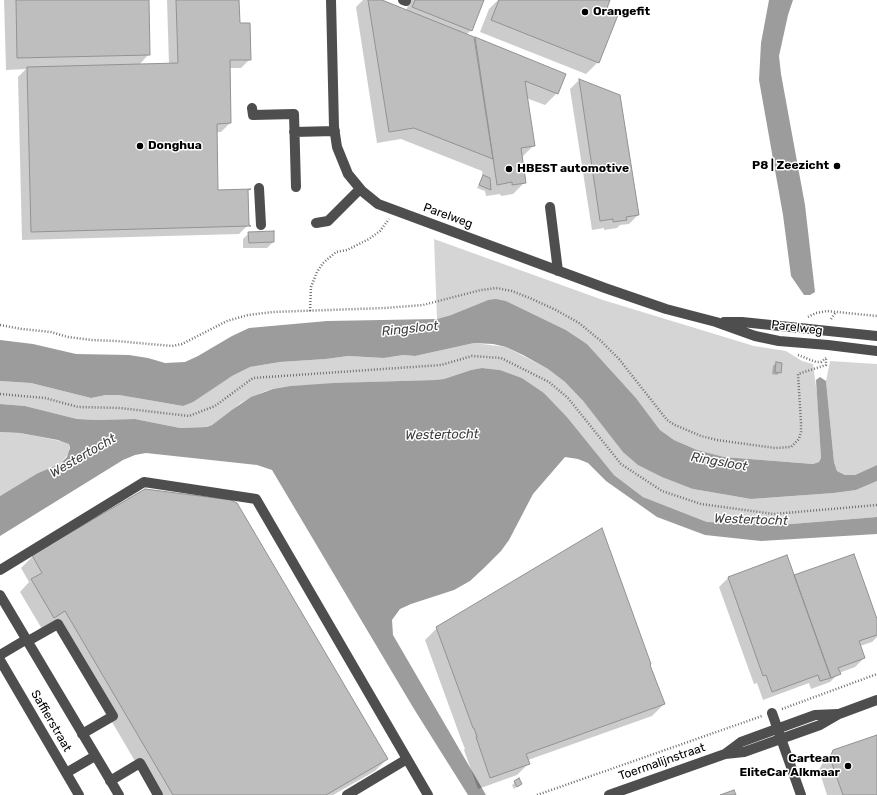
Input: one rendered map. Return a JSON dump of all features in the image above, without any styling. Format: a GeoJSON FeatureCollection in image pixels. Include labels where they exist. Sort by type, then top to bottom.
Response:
{"type":"FeatureCollection","features":[{"type":"Feature","properties":{"kind":"street","name":"Parelweg"},"geometry":{"type":"LineString","coordinates":[[331,0],[335,131],[337,146],[348,174],[360,189],[378,204],[558,271],[666,309],[716,322],[755,336],[779,341],[877,351]]}},
{"type":"Feature","properties":{"kind":"street"},"geometry":{"type":"LineString","coordinates":[[252,108],[253,115],[294,114],[296,188]]}},
{"type":"Feature","properties":{"kind":"street"},"geometry":{"type":"LineString","coordinates":[[294,132],[335,131]]}},
{"type":"Feature","properties":{"kind":"street"},"geometry":{"type":"LineString","coordinates":[[260,188],[261,225]]}},
{"type":"Feature","properties":{"kind":"street"},"geometry":{"type":"LineString","coordinates":[[316,223],[328,222],[360,189]]}},
{"type":"Feature","properties":{"kind":"street"},"geometry":{"type":"LineString","coordinates":[[550,208],[558,271]]}},
{"type":"Feature","properties":{"kind":"street","name":"Parelweg"},"geometry":{"type":"LineString","coordinates":[[716,322],[742,322],[877,336]]}},
{"type":"Feature","properties":{"kind":"street"},"geometry":{"type":"LineString","coordinates":[[0,570],[144,482],[256,499],[428,795]]}},
{"type":"Feature","properties":{"kind":"street"},"geometry":{"type":"LineString","coordinates":[[0,594],[119,795]]}},
{"type":"Feature","properties":{"kind":"street"},"geometry":{"type":"LineString","coordinates":[[0,655],[58,624],[113,716],[82,734]]}},
{"type":"Feature","properties":{"kind":"street","name":"Saffierstraat"},"geometry":{"type":"LineString","coordinates":[[0,660],[79,795]]}},
{"type":"Feature","properties":{"kind":"street","name":"Toermalijnstraat"},"geometry":{"type":"LineString","coordinates":[[609,795],[725,754],[744,752],[781,739],[820,725],[839,714],[877,700]]}},
{"type":"Feature","properties":{"kind":"street"},"geometry":{"type":"LineString","coordinates":[[772,713],[801,795]]}},
{"type":"Feature","properties":{"kind":"street","name":"Toermalijnstraat"},"geometry":{"type":"LineString","coordinates":[[725,754],[741,742],[777,728],[815,715],[839,714]]}},
{"type":"Feature","properties":{"kind":"street"},"geometry":{"type":"LineString","coordinates":[[66,773],[95,756]]}},
{"type":"Feature","properties":{"kind":"street"},"geometry":{"type":"LineString","coordinates":[[347,795],[407,759]]}},
{"type":"Feature","properties":{"kind":"street"},"geometry":{"type":"LineString","coordinates":[[110,781],[140,764],[158,795]]}},
{"type":"Feature","properties":{"kind":"path"},"geometry":{"type":"LineString","coordinates":[[310,311],[311,287],[317,272],[323,263],[336,252],[347,250],[369,239],[380,231],[396,211]]}},
{"type":"Feature","properties":{"kind":"path"},"geometry":{"type":"LineString","coordinates":[[0,325],[51,332],[68,337],[92,340],[172,346],[182,344],[227,321],[248,315],[423,305],[481,290],[496,288],[512,291],[556,310],[601,340],[619,359],[667,420],[675,425],[701,436],[717,440],[775,448],[791,447],[799,439],[801,423],[798,374],[826,365],[826,359]]}},
{"type":"Feature","properties":{"kind":"path","name":"Parelweg"},"geometry":{"type":"LineString","coordinates":[[836,312],[877,316]]}},
{"type":"Feature","properties":{"kind":"path"},"geometry":{"type":"LineString","coordinates":[[0,394],[44,398],[78,407],[120,408],[189,416],[215,406],[253,378],[441,365],[472,356],[501,358],[549,382],[568,398],[621,464],[662,491],[701,504],[774,514],[877,506]]}},
{"type":"Feature","properties":{"kind":"path"},"geometry":{"type":"LineString","coordinates":[[537,795],[772,713],[877,674]]}},
{"type":"Feature","properties":{"kind":"shaded area"},"geometry":{"type":"Polygon","coordinates":[[[434,239],[603,300],[754,346],[786,351],[802,361],[813,364],[817,394],[821,458],[819,462],[813,464],[724,457],[697,450],[674,440],[660,430],[636,398],[587,344],[566,330],[506,301],[488,300],[437,319],[434,239]]]}},
{"type":"Feature","properties":{"kind":"shaded area"},"geometry":{"type":"Polygon","coordinates":[[[474,343],[506,347],[548,369],[565,382],[584,402],[693,489],[751,499],[856,490],[877,481],[877,517],[779,525],[707,522],[643,497],[614,475],[567,417],[544,393],[522,378],[500,370],[482,368],[444,379],[435,380],[290,386],[273,389],[242,402],[212,425],[207,427],[180,428],[135,419],[77,419],[25,406],[0,404],[0,381],[31,383],[91,398],[106,395],[119,395],[183,406],[232,376],[250,367],[280,362],[348,356],[384,358],[403,355],[415,356],[474,343]]]}},
{"type":"Feature","properties":{"kind":"shaded area"},"geometry":{"type":"Polygon","coordinates":[[[830,361],[877,364],[877,465],[855,475],[845,475],[837,471],[834,462],[826,381],[830,361]]]}},
{"type":"Feature","properties":{"kind":"shaded area"},"geometry":{"type":"Polygon","coordinates":[[[0,432],[20,433],[66,442],[69,444],[70,452],[60,464],[38,473],[0,496],[0,432]]]}},
{"type":"Feature","properties":{"kind":"water"},"geometry":{"type":"Polygon","coordinates":[[[769,0],[793,0],[788,15],[779,56],[805,205],[815,292],[810,295],[804,295],[791,276],[783,215],[759,80],[761,43],[769,0]]]}},
{"type":"Feature","properties":{"kind":"water","name":"Ringsloot"},"geometry":{"type":"Polygon","coordinates":[[[496,299],[506,301],[566,330],[587,344],[636,398],[660,430],[674,440],[697,450],[724,457],[813,464],[819,462],[821,458],[816,380],[820,377],[826,381],[834,462],[837,471],[845,475],[855,475],[877,465],[877,481],[856,490],[751,499],[693,489],[662,477],[638,465],[623,452],[584,402],[565,382],[548,369],[523,355],[506,347],[493,344],[474,343],[415,356],[403,355],[384,358],[348,356],[280,362],[250,367],[232,376],[193,402],[183,406],[119,395],[106,395],[91,398],[31,383],[0,381],[0,340],[33,344],[76,354],[129,355],[165,363],[185,362],[249,328],[327,321],[437,319],[488,300],[496,299]]]}},
{"type":"Feature","properties":{"kind":"water","name":"Westertocht"},"geometry":{"type":"Polygon","coordinates":[[[482,368],[500,370],[522,378],[544,393],[567,417],[614,475],[643,497],[707,522],[779,525],[877,517],[877,534],[761,541],[705,535],[657,517],[606,481],[588,463],[578,459],[565,457],[533,494],[509,540],[501,551],[484,568],[470,581],[454,590],[400,609],[392,620],[393,635],[486,795],[468,795],[414,709],[272,470],[257,465],[146,453],[135,455],[123,460],[0,536],[0,496],[38,473],[60,464],[67,457],[70,448],[69,444],[58,440],[20,433],[0,432],[0,404],[25,406],[77,419],[135,419],[180,428],[207,427],[251,397],[273,389],[290,386],[334,383],[435,380],[444,379],[482,368]]]}},
{"type":"Feature","properties":{"kind":"building"},"geometry":{"type":"Polygon","coordinates":[[[16,0],[149,0],[150,55],[17,58],[16,0]]]}},
{"type":"Feature","properties":{"kind":"building"},"geometry":{"type":"Polygon","coordinates":[[[176,0],[239,0],[240,23],[250,23],[251,60],[230,60],[231,123],[217,124],[218,190],[251,189],[248,190],[249,225],[251,226],[31,232],[27,67],[178,63],[176,0]]]}},
{"type":"Feature","properties":{"kind":"building"},"geometry":{"type":"Polygon","coordinates":[[[368,0],[382,0],[474,37],[493,159],[414,128],[389,132],[368,0]]]}},
{"type":"Feature","properties":{"kind":"building"},"geometry":{"type":"Polygon","coordinates":[[[415,0],[484,0],[472,31],[412,7],[415,0]]]}},
{"type":"Feature","properties":{"kind":"building"},"geometry":{"type":"Polygon","coordinates":[[[499,0],[610,0],[606,11],[618,15],[599,63],[491,20],[499,0]]]}},
{"type":"Feature","properties":{"kind":"building"},"geometry":{"type":"Polygon","coordinates":[[[475,37],[566,74],[558,94],[525,81],[535,146],[521,148],[526,183],[512,185],[512,182],[497,185],[475,37]]]}},
{"type":"Feature","properties":{"kind":"building"},"geometry":{"type":"Polygon","coordinates":[[[579,79],[620,95],[639,215],[626,217],[627,220],[613,222],[613,219],[600,221],[579,79]]]}},
{"type":"Feature","properties":{"kind":"building"},"geometry":{"type":"Polygon","coordinates":[[[483,175],[490,178],[491,190],[479,185],[483,175]]]}},
{"type":"Feature","properties":{"kind":"building"},"geometry":{"type":"Polygon","coordinates":[[[274,231],[274,242],[249,243],[248,232],[274,231]]]}},
{"type":"Feature","properties":{"kind":"building"},"geometry":{"type":"Polygon","coordinates":[[[776,362],[782,363],[781,373],[775,372],[776,362]]]}},
{"type":"Feature","properties":{"kind":"building"},"geometry":{"type":"Polygon","coordinates":[[[145,489],[231,500],[237,503],[388,759],[326,795],[173,795],[65,611],[54,618],[31,579],[42,573],[32,555],[145,489]]]}},
{"type":"Feature","properties":{"kind":"building"},"geometry":{"type":"Polygon","coordinates":[[[602,528],[665,704],[526,754],[530,764],[490,778],[474,728],[436,627],[602,528]]]}},
{"type":"Feature","properties":{"kind":"building"},"geometry":{"type":"Polygon","coordinates":[[[854,554],[877,619],[877,635],[859,641],[865,658],[838,668],[841,674],[831,678],[794,575],[854,554]]]}},
{"type":"Feature","properties":{"kind":"building"},"geometry":{"type":"Polygon","coordinates":[[[787,555],[831,678],[820,681],[818,675],[772,692],[766,675],[763,676],[728,577],[787,555]]]}},
{"type":"Feature","properties":{"kind":"building"},"geometry":{"type":"Polygon","coordinates":[[[877,735],[877,795],[843,795],[830,758],[833,750],[877,735]]]}},
{"type":"Feature","properties":{"kind":"building"},"geometry":{"type":"Polygon","coordinates":[[[519,778],[522,784],[517,787],[514,781],[519,778]]]}},
{"type":"Feature","properties":{"kind":"building"},"geometry":{"type":"Polygon","coordinates":[[[734,790],[736,795],[720,795],[734,790]]]}},
{"type":"Feature","properties":{"kind":"place","name":"Orangefit"},"geometry":{"type":"Point","coordinates":[585,12]}},
{"type":"Feature","properties":{"kind":"place","name":"Donghua"},"geometry":{"type":"Point","coordinates":[140,146]}},
{"type":"Feature","properties":{"kind":"place","name":"P8 | Zeezicht"},"geometry":{"type":"Point","coordinates":[837,166]}},
{"type":"Feature","properties":{"kind":"place","name":"HBEST automotive"},"geometry":{"type":"Point","coordinates":[509,169]}},
{"type":"Feature","properties":{"kind":"place","name":"Carteam EliteCar Alkmaar"},"geometry":{"type":"Point","coordinates":[848,766]}}]}
